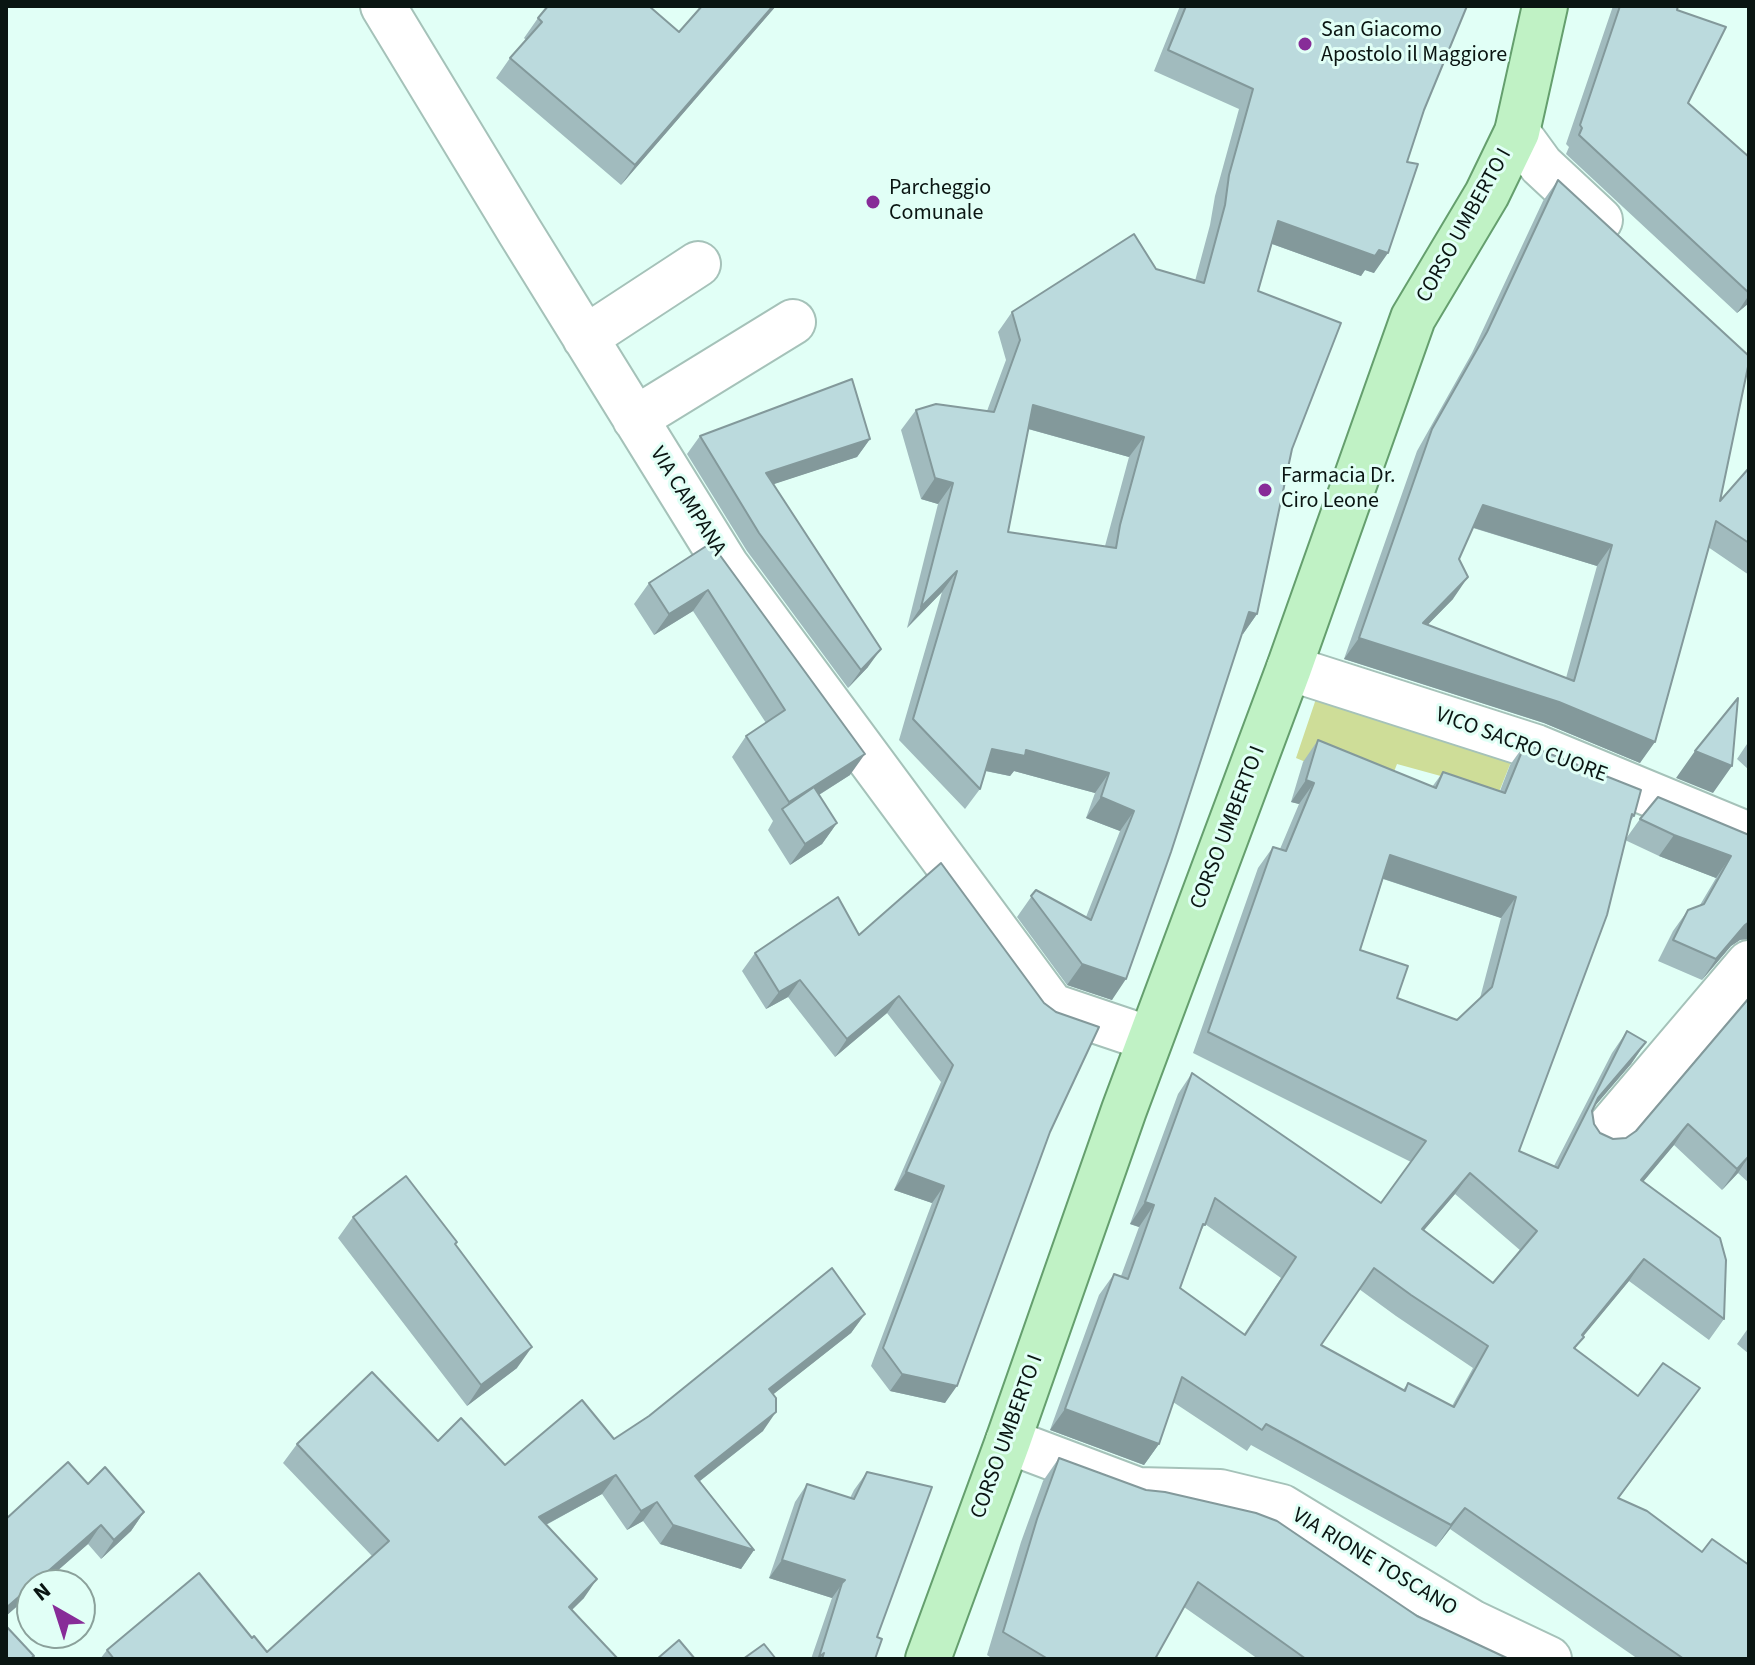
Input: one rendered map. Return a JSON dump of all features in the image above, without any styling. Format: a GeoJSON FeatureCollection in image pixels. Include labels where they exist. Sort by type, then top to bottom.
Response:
{"type":"FeatureCollection","features":[{"type":"Feature","properties":{"kind":"main road","name":"CORSO UMBERTO I"},"geometry":{"type":"LineString","coordinates":[[928,1659],[1150,1039],[1289,668],[1413,318],[1487,194],[1517,132],[1545,6]]}},
{"type":"Feature","properties":{"kind":"street","name":"VIA CAMPANA"},"geometry":{"type":"LineString","coordinates":[[383,6],[726,565],[1052,1006],[1150,1039]]}},
{"type":"Feature","properties":{"kind":"street"},"geometry":{"type":"LineString","coordinates":[[1517,132],[1541,165],[1633,251]]}},
{"type":"Feature","properties":{"kind":"street"},"geometry":{"type":"LineString","coordinates":[[585,338],[698,264]]}},
{"type":"Feature","properties":{"kind":"street"},"geometry":{"type":"LineString","coordinates":[[635,419],[793,322]]}},
{"type":"Feature","properties":{"kind":"street","name":"VICO SACRO CUORE"},"geometry":{"type":"LineString","coordinates":[[1289,668],[1536,747],[1749,835]]}},
{"type":"Feature","properties":{"kind":"street"},"geometry":{"type":"LineString","coordinates":[[1602,1136],[1749,963]]}},
{"type":"Feature","properties":{"kind":"street","name":"VIA RIONE TOSCANO"},"geometry":{"type":"LineString","coordinates":[[1008,1441],[1138,1490],[1220,1492],[1282,1507],[1473,1623],[1549,1659]]}},
{"type":"Feature","properties":{"kind":"green space"},"geometry":{"type":"Polygon","coordinates":[[[1320,687],[1515,752],[1499,792],[1397,764],[1385,795],[1296,758],[1320,687]]]}},
{"type":"Feature","properties":{"kind":"building"},"geometry":{"type":"Polygon","coordinates":[[[548,6],[649,6],[679,32],[702,6],[773,6],[635,165],[510,58],[542,22],[538,18],[548,6]]]}},
{"type":"Feature","properties":{"kind":"building"},"geometry":{"type":"Polygon","coordinates":[[[1186,6],[1467,6],[1424,110],[1407,162],[1418,164],[1388,253],[1379,250],[1375,256],[1278,221],[1258,291],[1341,323],[1292,449],[1257,614],[1249,612],[1126,979],[1082,964],[1031,896],[1036,890],[1091,920],[1134,811],[1101,797],[1109,773],[1026,750],[1025,756],[992,749],[980,789],[913,719],[957,571],[921,607],[953,483],[935,478],[916,410],[936,404],[994,412],[1020,340],[1012,312],[1134,234],[1156,269],[1204,283],[1253,89],[1168,50],[1186,6]],[[1033,405],[1008,532],[1116,548],[1144,437],[1033,405]]]}},
{"type":"Feature","properties":{"kind":"building"},"geometry":{"type":"Polygon","coordinates":[[[1620,6],[1678,6],[1677,10],[1726,27],[1688,103],[1749,157],[1749,293],[1579,135],[1620,6]]]}},
{"type":"Feature","properties":{"kind":"building"},"geometry":{"type":"Polygon","coordinates":[[[1558,180],[1749,356],[1720,501],[1749,468],[1749,543],[1716,521],[1655,742],[1559,702],[1359,638],[1432,429],[1487,332],[1558,180]],[[1483,505],[1459,559],[1468,577],[1423,623],[1574,681],[1612,545],[1483,505]]]}},
{"type":"Feature","properties":{"kind":"building"},"geometry":{"type":"Polygon","coordinates":[[[852,379],[870,439],[766,473],[881,649],[861,670],[759,533],[700,436],[852,379]]]}},
{"type":"Feature","properties":{"kind":"building"},"geometry":{"type":"Polygon","coordinates":[[[711,543],[865,754],[789,802],[746,736],[785,710],[708,590],[669,614],[649,583],[711,543]]]}},
{"type":"Feature","properties":{"kind":"building"},"geometry":{"type":"Polygon","coordinates":[[[1738,698],[1732,766],[1695,751],[1738,698]]]}},
{"type":"Feature","properties":{"kind":"building"},"geometry":{"type":"Polygon","coordinates":[[[1318,740],[1436,788],[1443,772],[1505,793],[1525,744],[1641,790],[1607,915],[1519,1151],[1558,1168],[1627,1031],[1646,1042],[1598,1098],[1592,1111],[1594,1124],[1600,1133],[1613,1139],[1626,1138],[1636,1131],[1749,998],[1749,1156],[1737,1169],[1688,1124],[1641,1180],[1720,1238],[1726,1260],[1724,1319],[1644,1259],[1574,1348],[1638,1396],[1663,1363],[1700,1388],[1618,1498],[1647,1511],[1702,1552],[1712,1539],[1749,1565],[1749,1659],[1684,1659],[1465,1508],[1451,1525],[1266,1424],[1262,1430],[1182,1377],[1159,1444],[1065,1409],[1114,1274],[1128,1279],[1154,1205],[1145,1202],[1192,1073],[1381,1203],[1426,1141],[1208,1032],[1273,847],[1286,851],[1314,783],[1306,780],[1318,740]],[[1390,855],[1360,950],[1408,966],[1397,998],[1457,1020],[1492,987],[1516,897],[1390,855]],[[1470,1173],[1422,1229],[1493,1283],[1537,1231],[1470,1173]],[[1215,1198],[1180,1288],[1245,1335],[1296,1257],[1215,1198]],[[1374,1268],[1321,1345],[1405,1391],[1408,1383],[1454,1407],[1488,1346],[1374,1268]]]}},
{"type":"Feature","properties":{"kind":"building"},"geometry":{"type":"Polygon","coordinates":[[[814,787],[837,823],[805,844],[782,809],[814,787]]]}},
{"type":"Feature","properties":{"kind":"building"},"geometry":{"type":"Polygon","coordinates":[[[1658,797],[1749,835],[1749,922],[1716,959],[1673,940],[1688,910],[1704,904],[1731,856],[1640,819],[1658,797]]]}},
{"type":"Feature","properties":{"kind":"building"},"geometry":{"type":"Polygon","coordinates":[[[941,863],[1044,1003],[1056,1012],[1099,1027],[1050,1132],[957,1386],[902,1374],[883,1348],[944,1186],[906,1172],[953,1065],[899,996],[847,1039],[800,980],[779,992],[755,953],[838,897],[859,935],[941,863]]]}},
{"type":"Feature","properties":{"kind":"building"},"geometry":{"type":"Polygon","coordinates":[[[406,1176],[532,1347],[481,1385],[353,1217],[406,1176]]]}},
{"type":"Feature","properties":{"kind":"building"},"geometry":{"type":"Polygon","coordinates":[[[832,1268],[865,1314],[769,1389],[776,1398],[776,1412],[695,1476],[754,1550],[673,1525],[657,1502],[641,1511],[616,1475],[539,1517],[597,1579],[569,1607],[618,1659],[114,1659],[107,1650],[199,1573],[267,1652],[389,1541],[297,1444],[372,1372],[438,1441],[461,1418],[505,1465],[582,1400],[614,1439],[649,1416],[832,1268]]]}},
{"type":"Feature","properties":{"kind":"building"},"geometry":{"type":"Polygon","coordinates":[[[1059,1458],[1146,1490],[1256,1513],[1277,1521],[1417,1616],[1509,1659],[1306,1659],[1198,1582],[1155,1659],[1048,1659],[1003,1632],[1059,1458]]]}},
{"type":"Feature","properties":{"kind":"building"},"geometry":{"type":"Polygon","coordinates":[[[68,1462],[88,1484],[105,1467],[144,1512],[114,1540],[101,1525],[51,1569],[16,1569],[16,1599],[6,1608],[6,1519],[68,1462]]]}},
{"type":"Feature","properties":{"kind":"building"},"geometry":{"type":"Polygon","coordinates":[[[867,1472],[932,1487],[877,1637],[882,1639],[875,1659],[822,1659],[824,1653],[819,1657],[845,1580],[782,1560],[807,1484],[854,1499],[867,1472]]]}},
{"type":"Feature","properties":{"kind":"building"},"geometry":{"type":"Polygon","coordinates":[[[6,1626],[16,1637],[16,1649],[27,1649],[34,1656],[30,1659],[6,1659],[6,1626]]]}},
{"type":"Feature","properties":{"kind":"building"},"geometry":{"type":"Polygon","coordinates":[[[679,1640],[695,1659],[657,1659],[679,1640]]]}},
{"type":"Feature","properties":{"kind":"building"},"geometry":{"type":"Polygon","coordinates":[[[764,1644],[776,1659],[743,1659],[764,1644]]]}},
{"type":"Feature","properties":{"kind":"place","name":"San Giacomo Apostolo il Maggiore"},"geometry":{"type":"Point","coordinates":[1305,44]}},
{"type":"Feature","properties":{"kind":"place","name":"Parcheggio Comunale"},"geometry":{"type":"Point","coordinates":[873,202]}},
{"type":"Feature","properties":{"kind":"place","name":"Farmacia Dr. Ciro Leone"},"geometry":{"type":"Point","coordinates":[1265,490]}}]}
